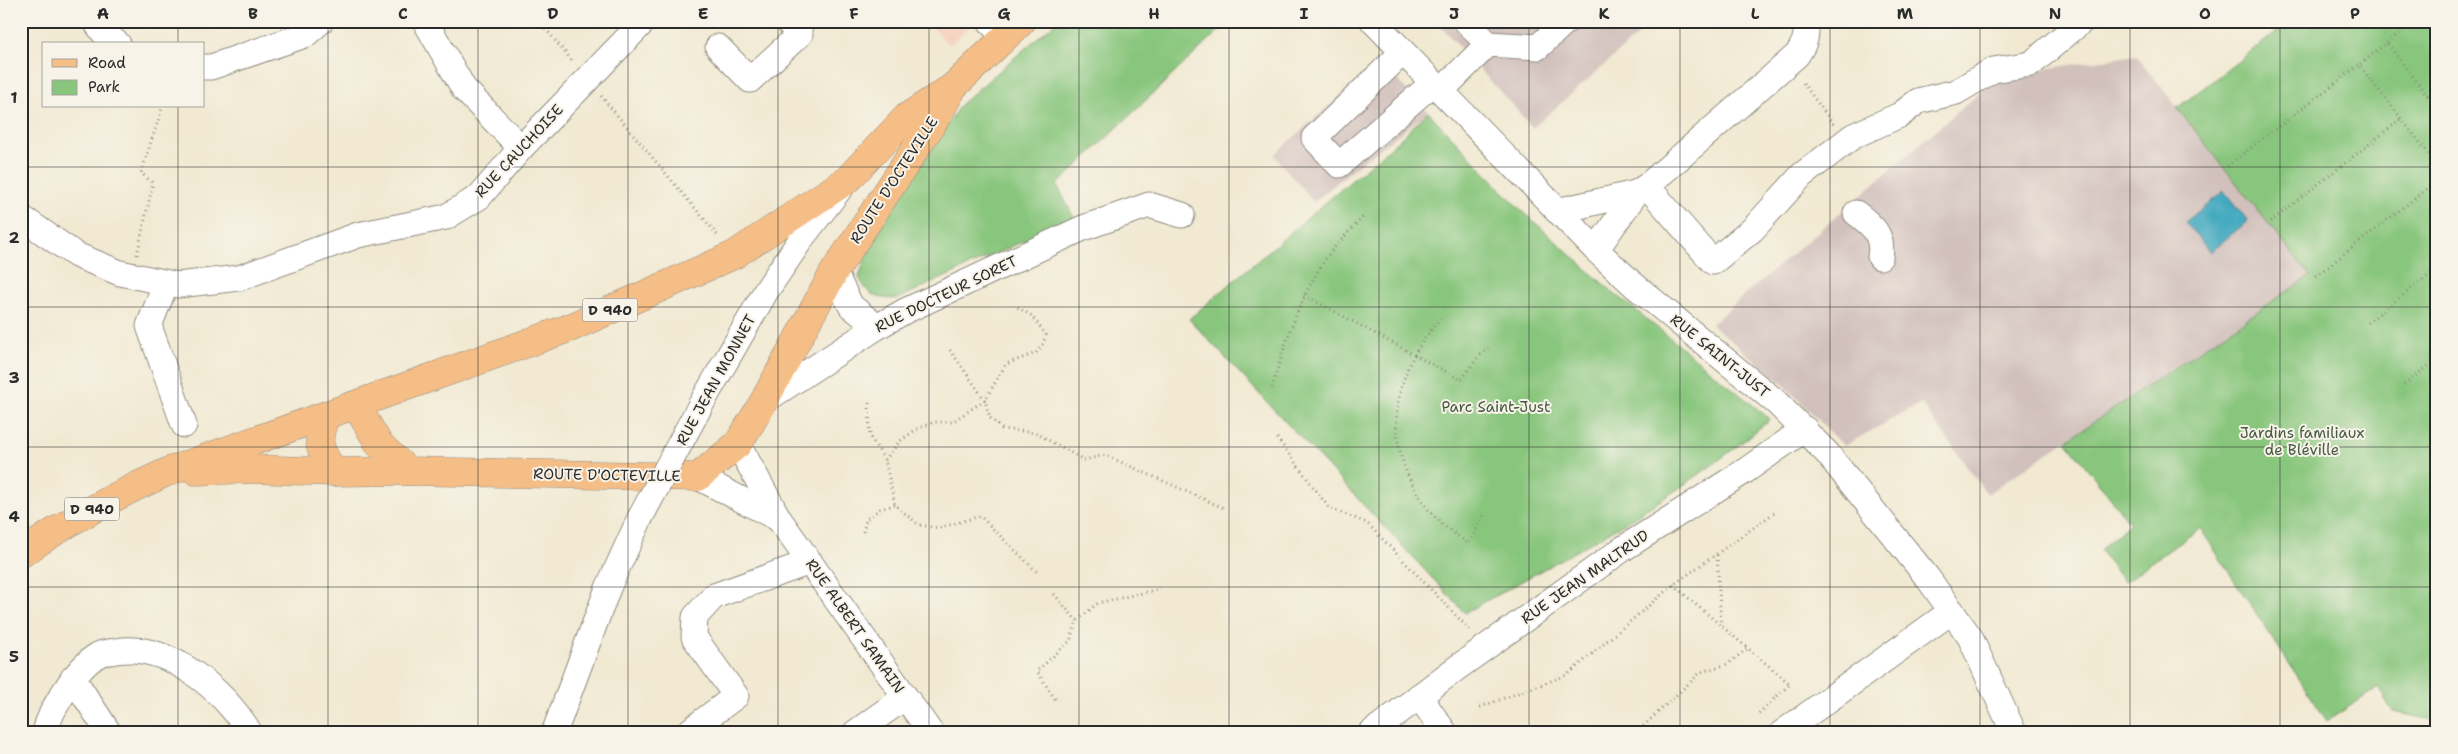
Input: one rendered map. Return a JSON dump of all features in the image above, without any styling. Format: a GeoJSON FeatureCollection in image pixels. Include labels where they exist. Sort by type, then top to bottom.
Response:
{"type":"FeatureCollection","features":[{"type":"Feature","properties":{"kind":"main road","name":"ROUTE D'OCTEVILLE"},"geometry":{"type":"LineString","coordinates":[[168,472],[251,469],[334,472],[408,471],[698,477],[738,444],[764,401],[834,272],[934,121],[953,87],[1005,27]]}},
{"type":"Feature","properties":{"kind":"main road","name":"ROUTE D'OCTEVILLE"},"geometry":{"type":"LineString","coordinates":[[21,554],[56,529],[116,495],[168,472],[572,326],[734,255],[847,180],[907,117],[953,87]]}},
{"type":"Feature","properties":{"kind":"main road"},"geometry":{"type":"LineString","coordinates":[[356,405],[379,444],[408,471]]}},
{"type":"Feature","properties":{"kind":"main road"},"geometry":{"type":"LineString","coordinates":[[326,416],[319,432],[319,444],[324,458],[334,472]]}},
{"type":"Feature","properties":{"kind":"street"},"geometry":{"type":"LineString","coordinates":[[95,21],[103,32],[116,42]]}},
{"type":"Feature","properties":{"kind":"street"},"geometry":{"type":"LineString","coordinates":[[205,67],[211,67],[305,35],[321,21]]}},
{"type":"Feature","properties":{"kind":"street"},"geometry":{"type":"LineString","coordinates":[[425,21],[464,89],[521,148]]}},
{"type":"Feature","properties":{"kind":"street","name":"RUE CAUCHOISE"},"geometry":{"type":"LineString","coordinates":[[21,217],[76,255],[120,273],[178,285],[239,278],[358,235],[446,217],[479,197],[521,148],[644,21]]}},
{"type":"Feature","properties":{"kind":"street"},"geometry":{"type":"LineString","coordinates":[[718,47],[750,80],[800,34],[787,21]]}},
{"type":"Feature","properties":{"kind":"street","name":"RUE SAINT-JUST"},"geometry":{"type":"LineString","coordinates":[[1373,21],[1596,250],[1634,285],[1776,402],[1827,453],[1952,611],[1970,638],[2014,733]]}},
{"type":"Feature","properties":{"kind":"street"},"geometry":{"type":"LineString","coordinates":[[1466,21],[1488,44],[1538,47],[1566,21]]}},
{"type":"Feature","properties":{"kind":"street"},"geometry":{"type":"LineString","coordinates":[[1596,250],[1642,190],[1797,55],[1804,44],[1807,31],[1805,21]]}},
{"type":"Feature","properties":{"kind":"street"},"geometry":{"type":"LineString","coordinates":[[1642,190],[1713,262],[1753,229],[1802,175],[1853,136],[1900,115],[1918,101],[1956,92],[1993,70],[2031,64],[2082,21]]}},
{"type":"Feature","properties":{"kind":"street"},"geometry":{"type":"LineString","coordinates":[[1402,52],[1314,138],[1339,165],[1488,44]]}},
{"type":"Feature","properties":{"kind":"street","name":"RUE JEAN MONNET"},"geometry":{"type":"LineString","coordinates":[[554,733],[608,588],[640,518],[700,406],[766,292],[804,235],[847,180]]}},
{"type":"Feature","properties":{"kind":"street"},"geometry":{"type":"LineString","coordinates":[[1558,211],[1642,190]]}},
{"type":"Feature","properties":{"kind":"street","name":"RUE DOCTEUR SORET"},"geometry":{"type":"LineString","coordinates":[[764,401],[877,327],[905,311],[1083,228],[1149,205],[1182,215]]}},
{"type":"Feature","properties":{"kind":"street"},"geometry":{"type":"LineString","coordinates":[[1856,213],[1878,232],[1882,248],[1880,257]]}},
{"type":"Feature","properties":{"kind":"street"},"geometry":{"type":"LineString","coordinates":[[834,272],[851,306],[877,327]]}},
{"type":"Feature","properties":{"kind":"street"},"geometry":{"type":"LineString","coordinates":[[166,283],[149,326],[184,425]]}},
{"type":"Feature","properties":{"kind":"street","name":"RUE JEAN MALTRUD"},"geometry":{"type":"LineString","coordinates":[[1371,733],[1486,647],[1624,548],[1745,471],[1805,429]]}},
{"type":"Feature","properties":{"kind":"street","name":"RUE ALBERT SAMAIN"},"geometry":{"type":"LineString","coordinates":[[738,444],[779,519],[931,733]]}},
{"type":"Feature","properties":{"kind":"street"},"geometry":{"type":"LineString","coordinates":[[698,477],[779,519]]}},
{"type":"Feature","properties":{"kind":"street"},"geometry":{"type":"LineString","coordinates":[[687,733],[736,696],[694,637],[695,617],[714,596],[810,562]]}},
{"type":"Feature","properties":{"kind":"street"},"geometry":{"type":"LineString","coordinates":[[1782,733],[1952,611]]}},
{"type":"Feature","properties":{"kind":"street"},"geometry":{"type":"LineString","coordinates":[[45,733],[48,718],[73,678],[99,654],[131,648],[172,660],[211,686],[244,722],[250,733]]}},
{"type":"Feature","properties":{"kind":"street"},"geometry":{"type":"LineString","coordinates":[[73,678],[108,733]]}},
{"type":"Feature","properties":{"kind":"street"},"geometry":{"type":"LineString","coordinates":[[855,733],[905,696]]}},
{"type":"Feature","properties":{"kind":"street"},"geometry":{"type":"LineString","coordinates":[[1419,696],[1445,733]]}},
{"type":"Feature","properties":{"kind":"path"},"geometry":{"type":"LineString","coordinates":[[539,21],[734,255]]}},
{"type":"Feature","properties":{"kind":"path"},"geometry":{"type":"LineString","coordinates":[[2227,166],[2415,21]]}},
{"type":"Feature","properties":{"kind":"path"},"geometry":{"type":"LineString","coordinates":[[2387,43],[2437,108]]}},
{"type":"Feature","properties":{"kind":"path"},"geometry":{"type":"LineString","coordinates":[[2359,65],[2437,164]]}},
{"type":"Feature","properties":{"kind":"path"},"geometry":{"type":"LineString","coordinates":[[1803,83],[1846,142]]}},
{"type":"Feature","properties":{"kind":"path"},"geometry":{"type":"LineString","coordinates":[[2427,95],[2437,88]]}},
{"type":"Feature","properties":{"kind":"path"},"geometry":{"type":"LineString","coordinates":[[133,276],[153,183],[141,173],[162,108]]}},
{"type":"Feature","properties":{"kind":"path"},"geometry":{"type":"LineString","coordinates":[[2270,222],[2401,119]]}},
{"type":"Feature","properties":{"kind":"path"},"geometry":{"type":"LineString","coordinates":[[2316,276],[2437,181]]}},
{"type":"Feature","properties":{"kind":"path"},"geometry":{"type":"LineString","coordinates":[[1272,388],[1286,339],[1304,295],[1328,256],[1363,217]]}},
{"type":"Feature","properties":{"kind":"path"},"geometry":{"type":"LineString","coordinates":[[2367,323],[2437,269]]}},
{"type":"Feature","properties":{"kind":"path"},"geometry":{"type":"LineString","coordinates":[[1304,295],[1461,380],[1479,356],[1488,348]]}},
{"type":"Feature","properties":{"kind":"path"},"geometry":{"type":"LineString","coordinates":[[885,460],[900,441],[917,429],[934,422],[952,422],[984,400],[1006,364],[1036,353],[1043,344],[1046,335],[1032,316],[1016,307]]}},
{"type":"Feature","properties":{"kind":"path"},"geometry":{"type":"LineString","coordinates":[[1441,318],[1426,334],[1413,354],[1399,389],[1397,425],[1399,449],[1411,481],[1429,510],[1469,544],[1484,515]]}},
{"type":"Feature","properties":{"kind":"path"},"geometry":{"type":"LineString","coordinates":[[950,350],[984,400],[990,418],[1002,429],[1036,433],[1084,460],[1105,455],[1226,509]]}},
{"type":"Feature","properties":{"kind":"path"},"geometry":{"type":"LineString","coordinates":[[2404,385],[2437,359]]}},
{"type":"Feature","properties":{"kind":"path"},"geometry":{"type":"LineString","coordinates":[[869,403],[870,437],[885,460],[895,505],[919,525],[939,528],[980,516],[1038,573]]}},
{"type":"Feature","properties":{"kind":"path"},"geometry":{"type":"LineString","coordinates":[[1277,438],[1329,508],[1367,523],[1486,647]]}},
{"type":"Feature","properties":{"kind":"path"},"geometry":{"type":"LineString","coordinates":[[864,532],[866,519],[880,509],[895,505]]}},
{"type":"Feature","properties":{"kind":"path"},"geometry":{"type":"LineString","coordinates":[[1480,706],[1567,675],[1673,585],[1774,512]]}},
{"type":"Feature","properties":{"kind":"path"},"geometry":{"type":"LineString","coordinates":[[1717,554],[1721,625]]}},
{"type":"Feature","properties":{"kind":"path"},"geometry":{"type":"LineString","coordinates":[[1673,585],[1790,684],[1757,715]]}},
{"type":"Feature","properties":{"kind":"path"},"geometry":{"type":"LineString","coordinates":[[1055,699],[1037,671],[1070,642],[1077,621],[1098,603],[1160,589]]}},
{"type":"Feature","properties":{"kind":"path"},"geometry":{"type":"LineString","coordinates":[[1054,594],[1077,621]]}},
{"type":"Feature","properties":{"kind":"path"},"geometry":{"type":"LineString","coordinates":[[1636,733],[1701,672],[1728,664],[1748,648]]}},
{"type":"Feature","properties":{"kind":"shaded area"},"geometry":{"type":"Polygon","coordinates":[[[927,21],[975,21],[975,22],[949,45],[927,21]]]}},
{"type":"Feature","properties":{"kind":"shaded area"},"geometry":{"type":"Polygon","coordinates":[[[1436,21],[1654,21],[1533,128],[1436,21]]]}},
{"type":"Feature","properties":{"kind":"shaded area"},"geometry":{"type":"Polygon","coordinates":[[[2136,55],[2310,276],[1987,494],[1921,403],[1844,446],[1783,384],[1711,324],[1999,76],[2136,55]]]}},
{"type":"Feature","properties":{"kind":"shaded area"},"geometry":{"type":"Polygon","coordinates":[[[1379,61],[1428,112],[1360,163],[1314,202],[1274,155],[1379,61]]]}},
{"type":"Feature","properties":{"kind":"green space"},"geometry":{"type":"Polygon","coordinates":[[[1057,21],[1229,21],[1057,185],[1074,218],[897,299],[873,295],[862,284],[859,277],[870,244],[960,105],[1057,21]]]}},
{"type":"Feature","properties":{"kind":"green space","name":"Jardins familiaux de Bléville"},"geometry":{"type":"Polygon","coordinates":[[[2291,21],[2437,21],[2437,721],[2393,712],[2378,688],[2327,721],[2200,528],[2124,582],[2100,550],[2130,523],[2066,441],[2310,276],[2177,108],[2291,21]]]}},
{"type":"Feature","properties":{"kind":"green space","name":"Parc Saint-Just"},"geometry":{"type":"Polygon","coordinates":[[[1428,112],[1516,205],[1602,283],[1770,419],[1699,475],[1661,500],[1583,547],[1465,613],[1189,319],[1398,141],[1428,112]]]}},
{"type":"Feature","properties":{"kind":"water"},"geometry":{"type":"Polygon","coordinates":[[[2224,191],[2248,221],[2210,252],[2185,222],[2224,191]]]}}]}
